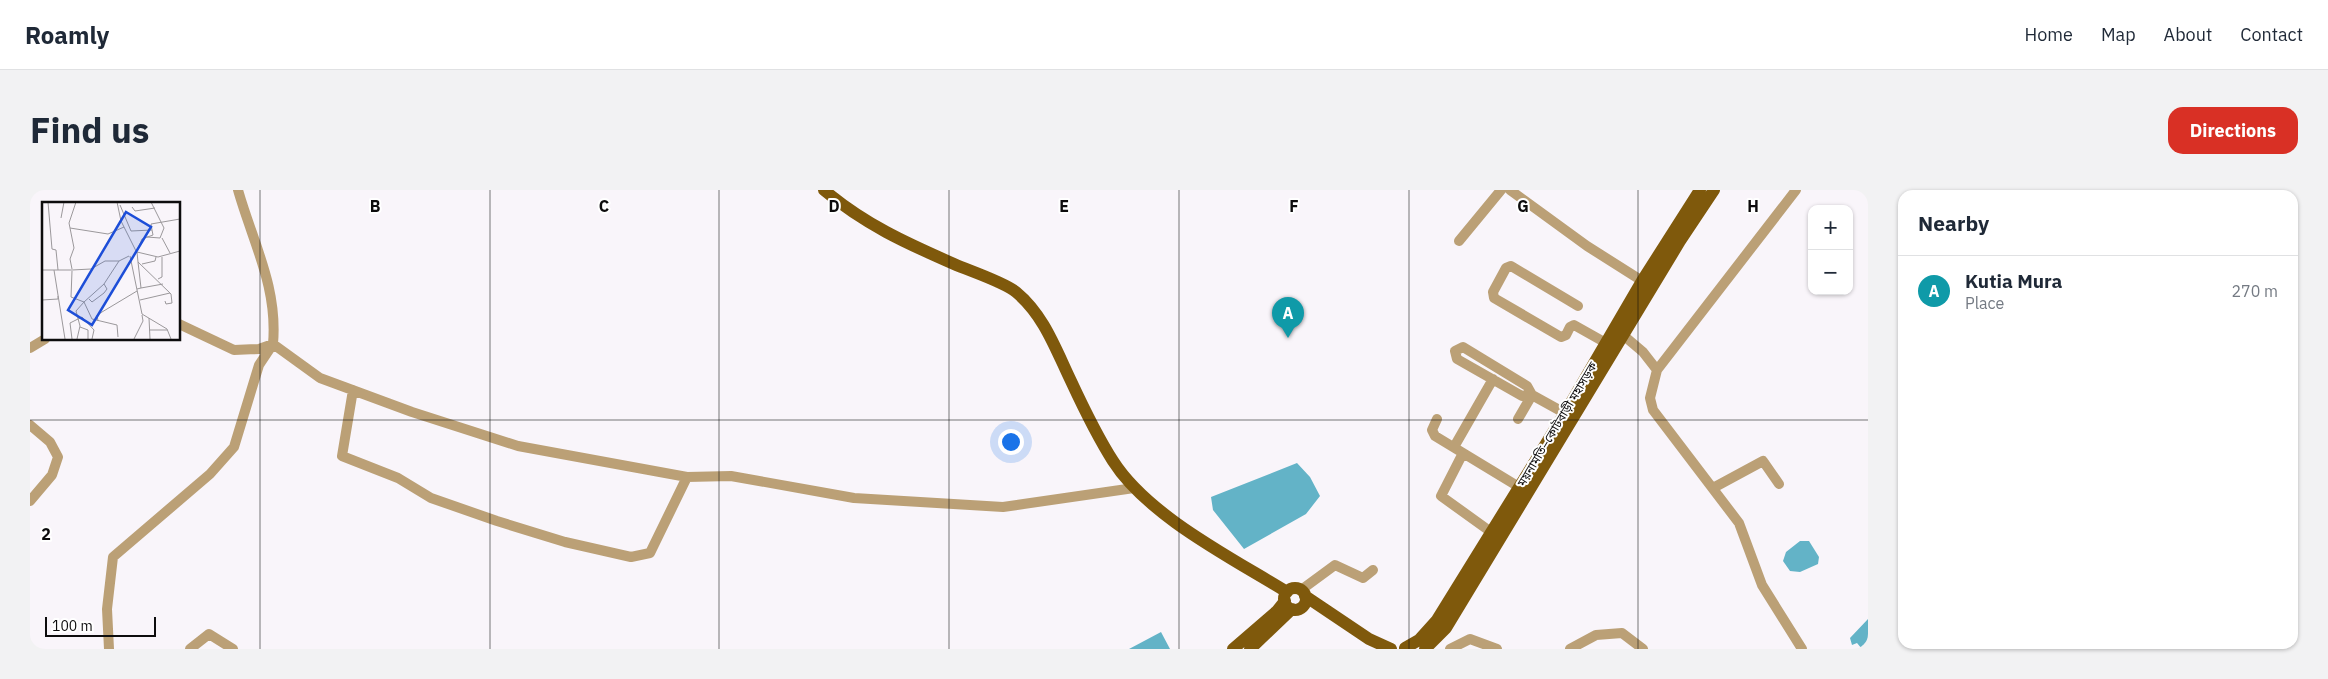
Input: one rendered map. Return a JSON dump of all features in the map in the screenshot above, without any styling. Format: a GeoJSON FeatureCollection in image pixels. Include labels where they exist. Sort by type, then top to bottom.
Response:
{"type":"FeatureCollection","features":[{"type":"Feature","properties":{"kind":"main road"},"geometry":{"type":"LineString","coordinates":[[824,190],[866,223],[900,241],[1014,291],[1044,326],[1096,431],[1114,462],[1134,488],[1186,528],[1295,599],[1391,649]]}},
{"type":"Feature","properties":{"kind":"main road","name":"ময়নামতি–কোটবাড়ী মহাসড়ক"},"geometry":{"type":"LineString","coordinates":[[1403,649],[1419,640],[1437,620],[1519,487],[1623,335],[1647,284],[1700,190]]}},
{"type":"Feature","properties":{"kind":"main road","name":"ময়নামতি–কোটবাড়ী মহাসড়ক"},"geometry":{"type":"LineString","coordinates":[[1425,649],[1446,628],[1569,415],[1606,343],[1714,190]]}},
{"type":"Feature","properties":{"kind":"main road"},"geometry":{"type":"LineString","coordinates":[[1234,649],[1277,611],[1295,599]]}},
{"type":"Feature","properties":{"kind":"main road"},"geometry":{"type":"LineString","coordinates":[[1250,649],[1295,599]]}},
{"type":"Feature","properties":{"kind":"main road"},"geometry":{"type":"LineString","coordinates":[[1295,599],[1318,610],[1378,649]]}},
{"type":"Feature","properties":{"kind":"street"},"geometry":{"type":"LineString","coordinates":[[109,649],[107,609],[113,557],[210,474],[234,447],[259,365],[273,344],[274,324],[270,288],[262,257],[238,190]]}},
{"type":"Feature","properties":{"kind":"street"},"geometry":{"type":"LineString","coordinates":[[1459,241],[1501,190]]}},
{"type":"Feature","properties":{"kind":"street"},"geometry":{"type":"LineString","coordinates":[[1510,190],[1587,246],[1647,284]]}},
{"type":"Feature","properties":{"kind":"street"},"geometry":{"type":"LineString","coordinates":[[1796,190],[1657,370],[1650,398],[1653,410],[1739,523],[1762,585],[1802,649]]}},
{"type":"Feature","properties":{"kind":"street"},"geometry":{"type":"LineString","coordinates":[[1578,306],[1511,266],[1506,268],[1492,295],[1561,337],[1566,335],[1570,327],[1574,325],[1606,343]]}},
{"type":"Feature","properties":{"kind":"street"},"geometry":{"type":"LineString","coordinates":[[180,324],[234,350],[259,349],[273,344]]}},
{"type":"Feature","properties":{"kind":"street"},"geometry":{"type":"LineString","coordinates":[[1623,335],[1643,352],[1657,370]]}},
{"type":"Feature","properties":{"kind":"street"},"geometry":{"type":"LineString","coordinates":[[30,348],[43,340]]}},
{"type":"Feature","properties":{"kind":"street"},"geometry":{"type":"LineString","coordinates":[[273,344],[320,378],[518,446],[688,477],[731,476],[854,498],[1003,507],[1134,488]]}},
{"type":"Feature","properties":{"kind":"street"},"geometry":{"type":"LineString","coordinates":[[1532,395],[1522,396],[1457,359],[1455,350],[1463,347],[1526,386],[1532,395],[1569,415]]}},
{"type":"Feature","properties":{"kind":"street"},"geometry":{"type":"LineString","coordinates":[[1454,447],[1493,379]]}},
{"type":"Feature","properties":{"kind":"street"},"geometry":{"type":"LineString","coordinates":[[353,390],[342,456],[398,478],[431,498],[565,542],[632,557],[650,553],[688,477]]}},
{"type":"Feature","properties":{"kind":"street"},"geometry":{"type":"LineString","coordinates":[[1518,419],[1532,395]]}},
{"type":"Feature","properties":{"kind":"street"},"geometry":{"type":"LineString","coordinates":[[1438,419],[1432,433],[1519,487]]}},
{"type":"Feature","properties":{"kind":"street"},"geometry":{"type":"LineString","coordinates":[[30,425],[50,442],[58,457],[52,475],[30,501]]}},
{"type":"Feature","properties":{"kind":"street"},"geometry":{"type":"LineString","coordinates":[[1463,453],[1441,496],[1491,532]]}},
{"type":"Feature","properties":{"kind":"street"},"geometry":{"type":"LineString","coordinates":[[1713,488],[1763,461],[1779,484]]}},
{"type":"Feature","properties":{"kind":"street"},"geometry":{"type":"LineString","coordinates":[[1295,599],[1335,565],[1363,578],[1373,570]]}},
{"type":"Feature","properties":{"kind":"street"},"geometry":{"type":"LineString","coordinates":[[1570,649],[1596,635],[1622,633],[1643,649]]}},
{"type":"Feature","properties":{"kind":"street"},"geometry":{"type":"LineString","coordinates":[[190,649],[209,634],[233,649]]}},
{"type":"Feature","properties":{"kind":"street"},"geometry":{"type":"LineString","coordinates":[[1450,649],[1470,639],[1496,649]]}},
{"type":"Feature","properties":{"kind":"water"},"geometry":{"type":"Polygon","coordinates":[[[1297,463],[1310,477],[1320,496],[1306,514],[1244,549],[1213,510],[1211,497],[1297,463]]]}},
{"type":"Feature","properties":{"kind":"water"},"geometry":{"type":"Polygon","coordinates":[[[1800,541],[1809,541],[1819,557],[1818,564],[1800,572],[1790,571],[1783,561],[1786,552],[1800,541]]]}},
{"type":"Feature","properties":{"kind":"water"},"geometry":{"type":"Polygon","coordinates":[[[1868,619],[1868,649],[1862,649],[1857,643],[1852,645],[1850,638],[1868,619]]]}},
{"type":"Feature","properties":{"kind":"water"},"geometry":{"type":"Polygon","coordinates":[[[1161,632],[1170,649],[1129,649],[1161,632]]]}},
{"type":"Feature","properties":{"kind":"place","name":"Kutia Mura"},"geometry":{"type":"Point","coordinates":[1288,338]}}]}
